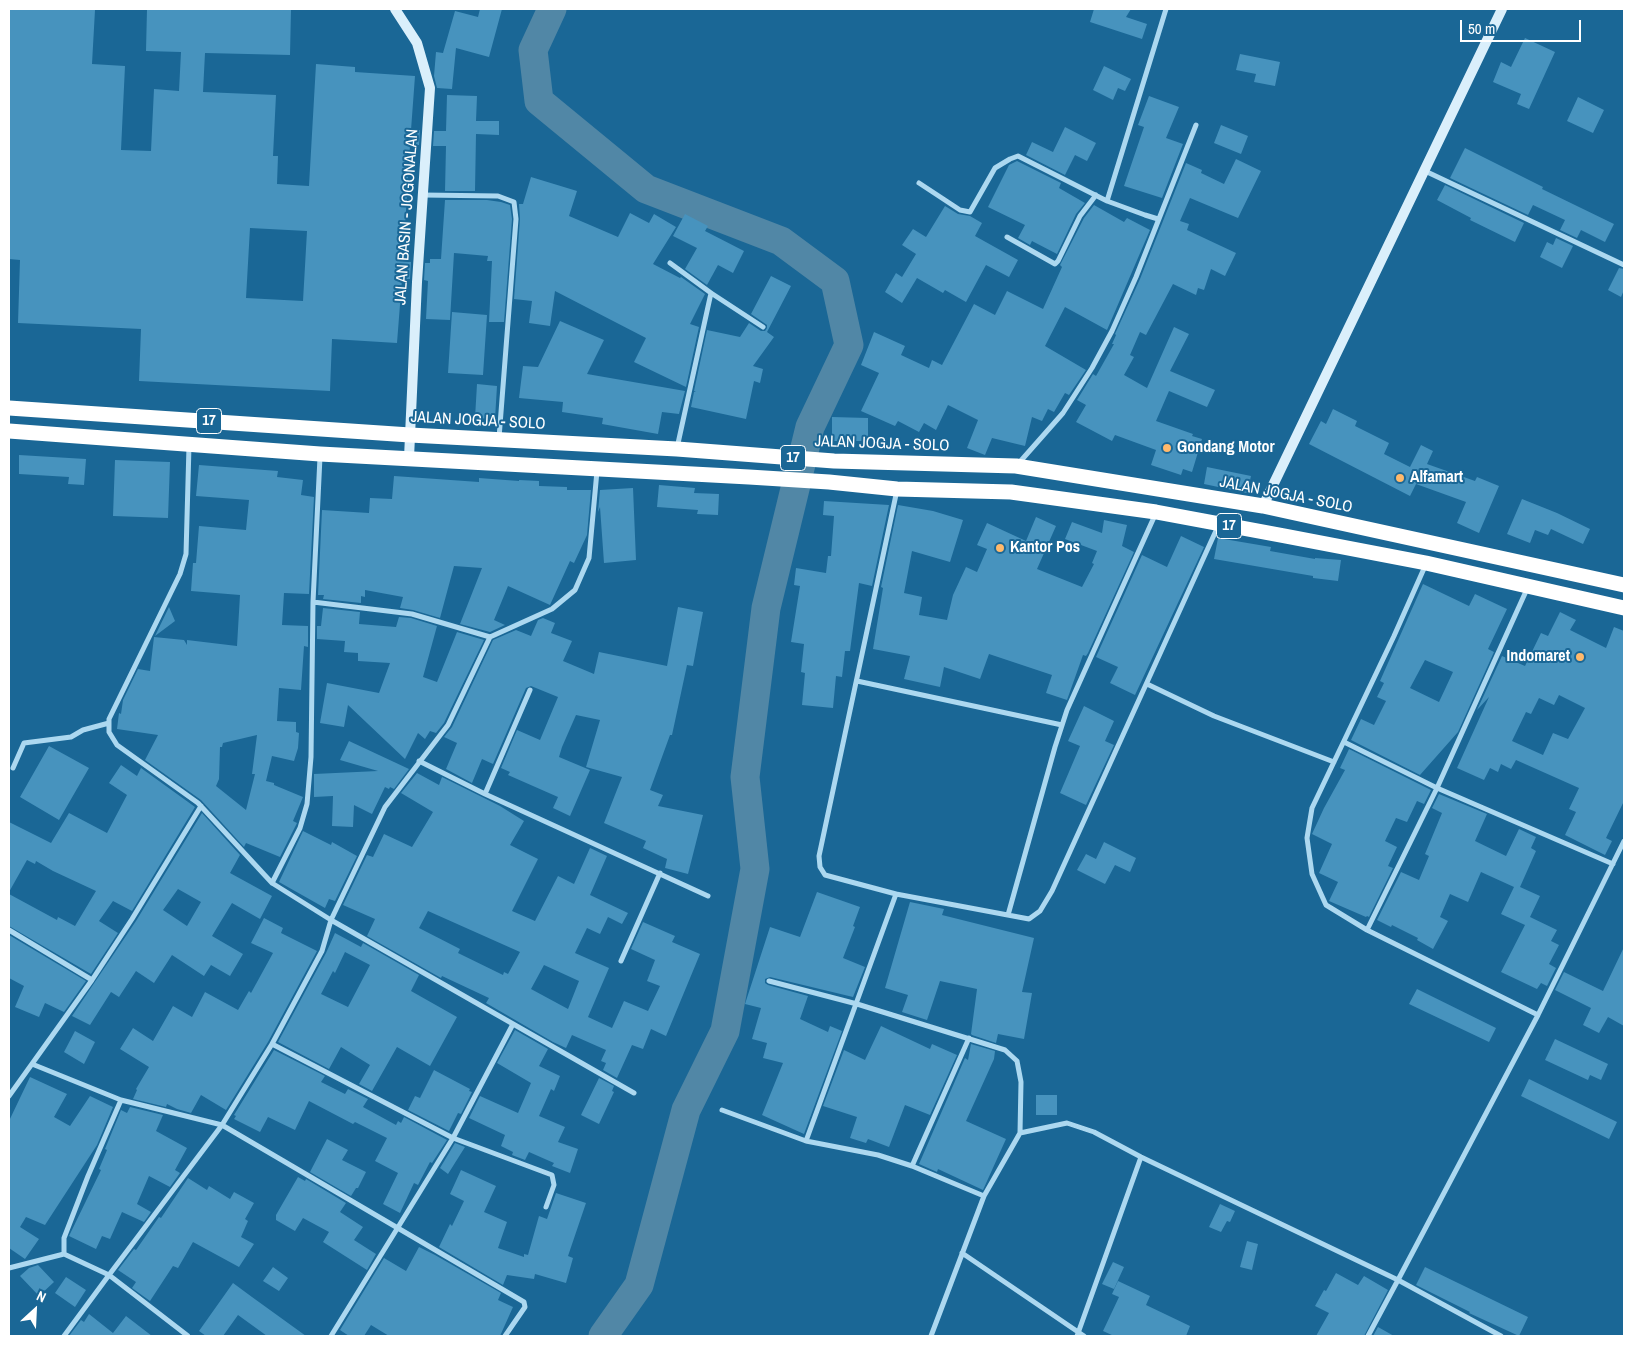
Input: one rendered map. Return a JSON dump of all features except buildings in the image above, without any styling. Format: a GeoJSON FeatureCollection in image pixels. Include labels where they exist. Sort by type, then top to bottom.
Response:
{"type":"FeatureCollection","features":[{"type":"Feature","properties":{"kind":"highway","name":"JALAN JOGJA - SOLO"},"geometry":{"type":"LineString","coordinates":[[9,408],[410,435],[677,449],[834,461],[1016,466],[1263,506],[1624,586]]}},
{"type":"Feature","properties":{"kind":"highway","name":"17"},"geometry":{"type":"LineString","coordinates":[[9,431],[320,454],[597,467],[829,482],[897,489],[1011,492],[1156,512],[1426,563],[1624,608]]}},
{"type":"Feature","properties":{"kind":"street","name":"JALAN BASIN - JOGONALAN"},"geometry":{"type":"LineString","coordinates":[[394,9],[416,43],[430,88],[409,458]]}},
{"type":"Feature","properties":{"kind":"street"},"geometry":{"type":"LineString","coordinates":[[1107,201],[1166,9]]}},
{"type":"Feature","properties":{"kind":"street"},"geometry":{"type":"LineString","coordinates":[[1263,506],[1502,9]]}},
{"type":"Feature","properties":{"kind":"street"},"geometry":{"type":"LineString","coordinates":[[1016,466],[1062,413],[1092,368],[1112,331],[1136,277],[1196,125]]}},
{"type":"Feature","properties":{"kind":"street"},"geometry":{"type":"LineString","coordinates":[[919,183],[960,210],[970,212],[995,168],[1018,156],[1107,201],[1158,219]]}},
{"type":"Feature","properties":{"kind":"street"},"geometry":{"type":"LineString","coordinates":[[1425,170],[1624,265]]}},
{"type":"Feature","properties":{"kind":"street"},"geometry":{"type":"LineString","coordinates":[[423,194],[498,196],[514,202],[516,219],[499,440]]}},
{"type":"Feature","properties":{"kind":"street"},"geometry":{"type":"LineString","coordinates":[[1007,237],[1055,264],[1080,216],[1096,195]]}},
{"type":"Feature","properties":{"kind":"street"},"geometry":{"type":"LineString","coordinates":[[670,263],[763,327]]}},
{"type":"Feature","properties":{"kind":"street"},"geometry":{"type":"LineString","coordinates":[[677,449],[711,293]]}},
{"type":"Feature","properties":{"kind":"street"},"geometry":{"type":"LineString","coordinates":[[189,444],[186,554],[180,574],[110,719],[109,732],[117,745],[201,806],[272,883],[331,920],[634,1093]]}},
{"type":"Feature","properties":{"kind":"street"},"geometry":{"type":"LineString","coordinates":[[272,883],[300,828],[307,804],[310,757],[313,602],[320,454]]}},
{"type":"Feature","properties":{"kind":"street"},"geometry":{"type":"LineString","coordinates":[[64,1336],[222,1126],[272,1044],[322,951],[331,920],[385,807],[448,725],[490,637],[552,609],[575,590],[589,558],[597,467]]}},
{"type":"Feature","properties":{"kind":"street"},"geometry":{"type":"LineString","coordinates":[[897,489],[819,856],[820,867],[825,875],[896,894],[1029,919],[1040,911],[1052,891],[1219,524]]}},
{"type":"Feature","properties":{"kind":"street"},"geometry":{"type":"LineString","coordinates":[[1008,915],[1067,710],[1156,512]]}},
{"type":"Feature","properties":{"kind":"street"},"geometry":{"type":"LineString","coordinates":[[1426,563],[1394,636],[1312,808],[1307,838],[1312,874],[1326,905],[1367,930],[1538,1015]]}},
{"type":"Feature","properties":{"kind":"street"},"geometry":{"type":"LineString","coordinates":[[1367,930],[1437,788],[1528,586]]}},
{"type":"Feature","properties":{"kind":"street"},"geometry":{"type":"LineString","coordinates":[[313,602],[412,614],[490,637]]}},
{"type":"Feature","properties":{"kind":"street"},"geometry":{"type":"LineString","coordinates":[[857,681],[1062,725]]}},
{"type":"Feature","properties":{"kind":"street"},"geometry":{"type":"LineString","coordinates":[[1147,684],[1214,716],[1334,762]]}},
{"type":"Feature","properties":{"kind":"street"},"geometry":{"type":"LineString","coordinates":[[486,794],[530,690]]}},
{"type":"Feature","properties":{"kind":"street"},"geometry":{"type":"LineString","coordinates":[[13,768],[24,743],[71,737],[83,730],[109,723]]}},
{"type":"Feature","properties":{"kind":"street"},"geometry":{"type":"LineString","coordinates":[[1344,742],[1437,788],[1613,864]]}},
{"type":"Feature","properties":{"kind":"street"},"geometry":{"type":"LineString","coordinates":[[419,761],[486,794],[708,896]]}},
{"type":"Feature","properties":{"kind":"street"},"geometry":{"type":"LineString","coordinates":[[9,1096],[92,980],[132,919],[201,806]]}},
{"type":"Feature","properties":{"kind":"street"},"geometry":{"type":"LineString","coordinates":[[1368,1336],[1538,1015],[1624,841]]}},
{"type":"Feature","properties":{"kind":"street"},"geometry":{"type":"LineString","coordinates":[[621,961],[660,874]]}},
{"type":"Feature","properties":{"kind":"street"},"geometry":{"type":"LineString","coordinates":[[806,1141],[896,894]]}},
{"type":"Feature","properties":{"kind":"street"},"geometry":{"type":"LineString","coordinates":[[9,930],[92,980]]}},
{"type":"Feature","properties":{"kind":"street"},"geometry":{"type":"LineString","coordinates":[[769,981],[857,1004],[968,1038],[1005,1050],[1017,1061],[1021,1082],[1020,1133],[984,1196],[930,1336]]}},
{"type":"Feature","properties":{"kind":"street"},"geometry":{"type":"LineString","coordinates":[[330,1336],[453,1138],[513,1024]]}},
{"type":"Feature","properties":{"kind":"street"},"geometry":{"type":"LineString","coordinates":[[912,1166],[968,1038]]}},
{"type":"Feature","properties":{"kind":"street"},"geometry":{"type":"LineString","coordinates":[[272,1044],[453,1138],[552,1175],[554,1185],[546,1206]]}},
{"type":"Feature","properties":{"kind":"street"},"geometry":{"type":"LineString","coordinates":[[32,1064],[121,1100],[222,1126],[524,1302],[525,1307],[505,1336]]}},
{"type":"Feature","properties":{"kind":"street"},"geometry":{"type":"LineString","coordinates":[[64,1254],[64,1238],[121,1100]]}},
{"type":"Feature","properties":{"kind":"street"},"geometry":{"type":"LineString","coordinates":[[722,1110],[806,1141],[878,1155],[912,1166],[984,1196]]}},
{"type":"Feature","properties":{"kind":"street"},"geometry":{"type":"LineString","coordinates":[[1020,1133],[1067,1123],[1094,1132],[1141,1157],[1398,1280],[1493,1334],[1501,1336]]}},
{"type":"Feature","properties":{"kind":"street"},"geometry":{"type":"LineString","coordinates":[[1078,1334],[1141,1157]]}},
{"type":"Feature","properties":{"kind":"street"},"geometry":{"type":"LineString","coordinates":[[962,1253],[1078,1334],[1084,1336]]}},
{"type":"Feature","properties":{"kind":"street"},"geometry":{"type":"LineString","coordinates":[[9,1268],[64,1254],[109,1275],[188,1336]]}},
{"type":"Feature","properties":{"kind":"waterway"},"geometry":{"type":"LineString","coordinates":[[552,9],[533,50],[539,101],[646,189],[781,241],[835,281],[849,345],[810,427],[766,608],[745,777],[755,869],[725,1031],[686,1110],[639,1285],[603,1336]]}},
{"type":"Feature","properties":{"kind":"place","name":"Gondang Motor"},"geometry":{"type":"Point","coordinates":[1167,448]}},
{"type":"Feature","properties":{"kind":"place","name":"Alfamart"},"geometry":{"type":"Point","coordinates":[1400,478]}},
{"type":"Feature","properties":{"kind":"place","name":"Kantor Pos"},"geometry":{"type":"Point","coordinates":[1000,548]}},
{"type":"Feature","properties":{"kind":"place","name":"Indomaret"},"geometry":{"type":"Point","coordinates":[1580,657]}}]}
